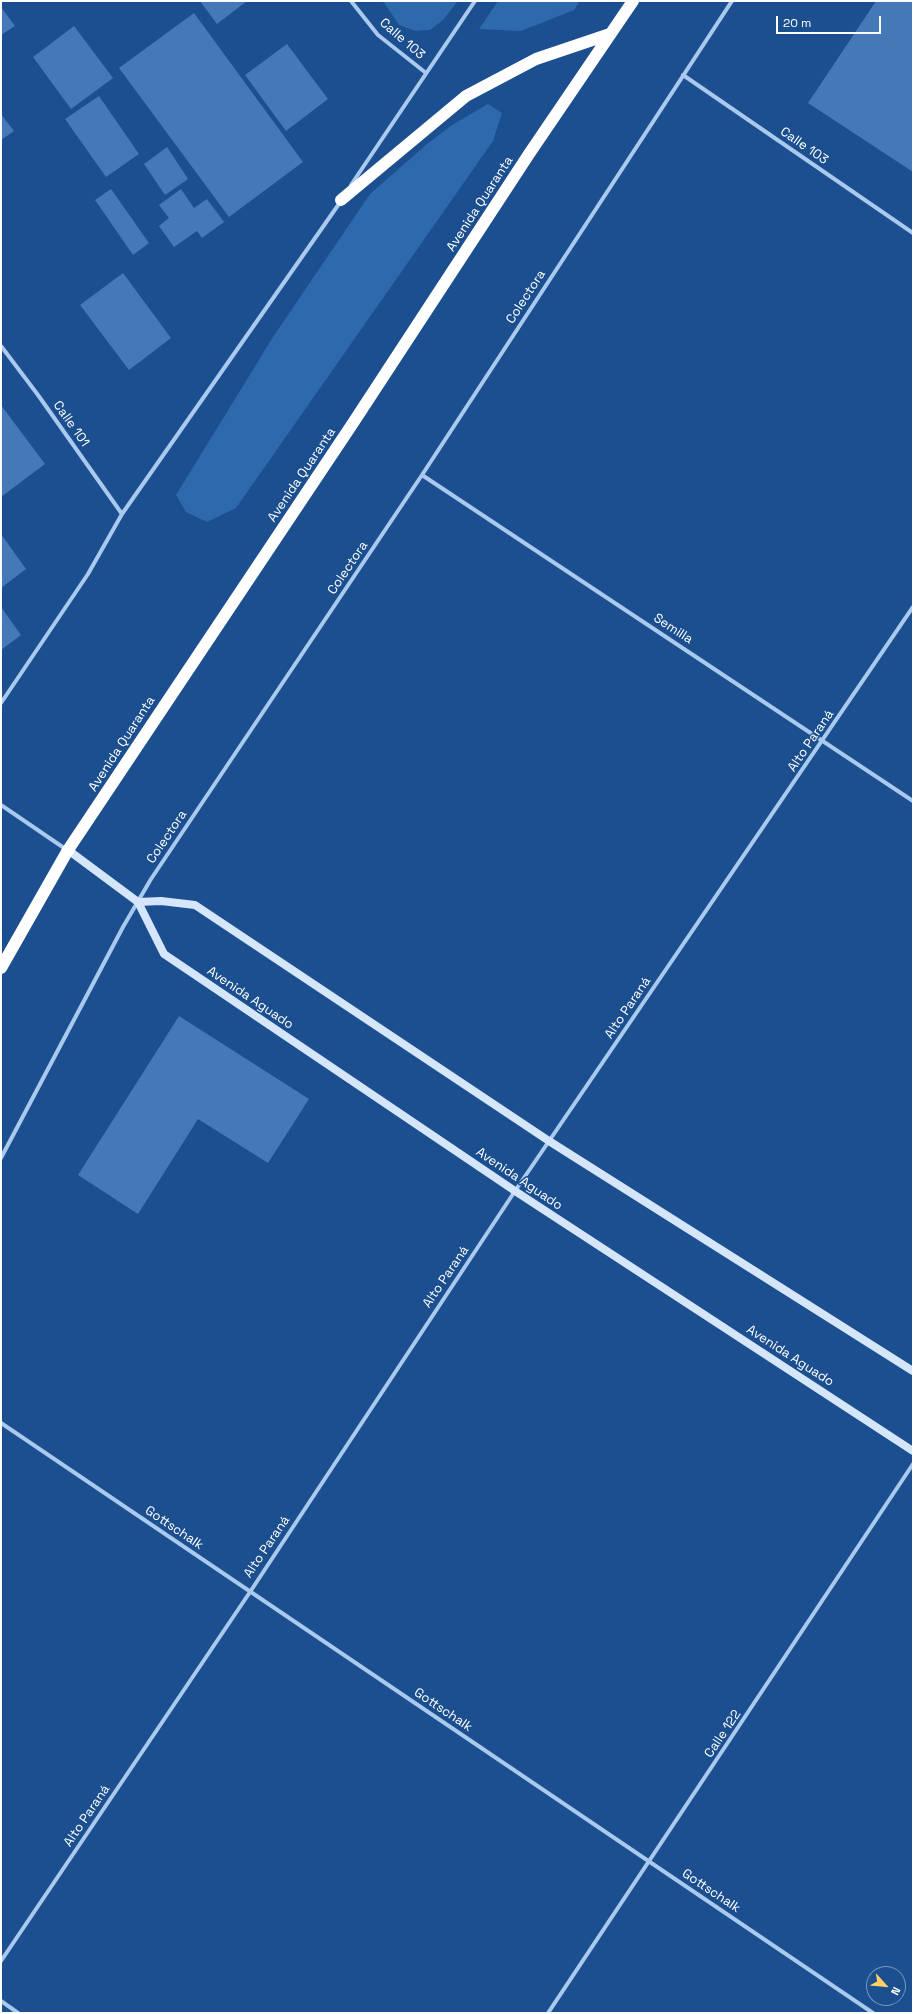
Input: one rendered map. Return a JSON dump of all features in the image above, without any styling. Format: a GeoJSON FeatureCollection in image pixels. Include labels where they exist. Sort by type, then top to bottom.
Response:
{"type":"FeatureCollection","features":[{"type":"Feature","properties":{"kind":"highway","name":"Avenida Quaranta"},"geometry":{"type":"LineString","coordinates":[[1,968],[68,850],[633,1]]}},
{"type":"Feature","properties":{"kind":"highway"},"geometry":{"type":"LineString","coordinates":[[341,200],[466,96],[536,59],[610,34]]}},
{"type":"Feature","properties":{"kind":"main road","name":"Avenida Aguado"},"geometry":{"type":"LineString","coordinates":[[68,850],[138,902],[164,954],[515,1192],[913,1451]]}},
{"type":"Feature","properties":{"kind":"main road"},"geometry":{"type":"LineString","coordinates":[[138,902],[161,901],[195,905],[549,1141],[913,1371]]}},
{"type":"Feature","properties":{"kind":"street","name":"Calle 103"},"geometry":{"type":"LineString","coordinates":[[351,1],[378,35],[426,73]]}},
{"type":"Feature","properties":{"kind":"street"},"geometry":{"type":"LineString","coordinates":[[1,703],[88,574],[122,514],[341,200],[474,1]]}},
{"type":"Feature","properties":{"kind":"street","name":"Colectora"},"geometry":{"type":"LineString","coordinates":[[1,1158],[138,902],[422,475],[732,1]]}},
{"type":"Feature","properties":{"kind":"street","name":"Calle 103"},"geometry":{"type":"LineString","coordinates":[[683,75],[913,233]]}},
{"type":"Feature","properties":{"kind":"street","name":"Calle 101"},"geometry":{"type":"LineString","coordinates":[[1,346],[38,395],[122,514]]}},
{"type":"Feature","properties":{"kind":"street","name":"Semilla"},"geometry":{"type":"LineString","coordinates":[[422,475],[913,801]]}},
{"type":"Feature","properties":{"kind":"street","name":"Alto Paraná"},"geometry":{"type":"LineString","coordinates":[[1,1961],[250,1592],[549,1141],[913,607]]}},
{"type":"Feature","properties":{"kind":"street"},"geometry":{"type":"LineString","coordinates":[[1,805],[68,850]]}},
{"type":"Feature","properties":{"kind":"street","name":"Gottschalk"},"geometry":{"type":"LineString","coordinates":[[1,1423],[873,2013]]}},
{"type":"Feature","properties":{"kind":"street","name":"Calle 122"},"geometry":{"type":"LineString","coordinates":[[548,2013],[650,1862],[913,1464]]}},
{"type":"Feature","properties":{"kind":"street"},"geometry":{"type":"LineString","coordinates":[[1,2001],[18,2013]]}},
{"type":"Feature","properties":{"kind":"shaded area"},"geometry":{"type":"Polygon","coordinates":[[[383,1],[458,1],[443,20],[430,30],[415,31],[399,25],[383,1]]]}},
{"type":"Feature","properties":{"kind":"shaded area"},"geometry":{"type":"Polygon","coordinates":[[[498,1],[580,1],[574,10],[521,31],[479,29],[498,1]]]}},
{"type":"Feature","properties":{"kind":"shaded area"},"geometry":{"type":"Polygon","coordinates":[[[488,104],[502,113],[493,141],[236,508],[207,522],[186,512],[176,495],[273,337],[370,194],[427,144],[452,125],[488,104]]]}},
{"type":"Feature","properties":{"kind":"building"},"geometry":{"type":"Polygon","coordinates":[[[200,1],[247,1],[217,24],[200,1]]]}},
{"type":"Feature","properties":{"kind":"building"},"geometry":{"type":"Polygon","coordinates":[[[876,1],[913,1],[913,172],[808,103],[876,1]]]}},
{"type":"Feature","properties":{"kind":"building"},"geometry":{"type":"Polygon","coordinates":[[[1,7],[15,26],[1,35],[1,7]]]}},
{"type":"Feature","properties":{"kind":"building"},"geometry":{"type":"Polygon","coordinates":[[[194,13],[303,162],[229,217],[119,68],[194,13]]]}},
{"type":"Feature","properties":{"kind":"building"},"geometry":{"type":"Polygon","coordinates":[[[74,26],[113,78],[71,109],[33,57],[74,26]]]}},
{"type":"Feature","properties":{"kind":"building"},"geometry":{"type":"Polygon","coordinates":[[[287,44],[328,99],[286,131],[245,75],[287,44]]]}},
{"type":"Feature","properties":{"kind":"building"},"geometry":{"type":"Polygon","coordinates":[[[99,96],[139,154],[106,177],[65,119],[99,96]]]}},
{"type":"Feature","properties":{"kind":"building"},"geometry":{"type":"Polygon","coordinates":[[[1,114],[14,131],[1,140],[1,114]]]}},
{"type":"Feature","properties":{"kind":"building"},"geometry":{"type":"Polygon","coordinates":[[[167,147],[188,179],[165,195],[144,164],[167,147]]]}},
{"type":"Feature","properties":{"kind":"building"},"geometry":{"type":"Polygon","coordinates":[[[111,189],[149,243],[133,255],[95,200],[111,189]]]}},
{"type":"Feature","properties":{"kind":"building"},"geometry":{"type":"Polygon","coordinates":[[[181,189],[194,208],[207,199],[224,222],[202,238],[197,231],[174,247],[159,226],[169,218],[159,205],[181,189]]]}},
{"type":"Feature","properties":{"kind":"building"},"geometry":{"type":"Polygon","coordinates":[[[123,273],[171,338],[129,370],[80,305],[123,273]]]}},
{"type":"Feature","properties":{"kind":"building"},"geometry":{"type":"Polygon","coordinates":[[[1,405],[45,464],[1,497],[1,405]]]}},
{"type":"Feature","properties":{"kind":"building"},"geometry":{"type":"Polygon","coordinates":[[[1,534],[26,569],[1,588],[1,534]]]}},
{"type":"Feature","properties":{"kind":"building"},"geometry":{"type":"Polygon","coordinates":[[[1,607],[21,635],[1,650],[1,607]]]}},
{"type":"Feature","properties":{"kind":"building"},"geometry":{"type":"Polygon","coordinates":[[[179,1016],[309,1099],[268,1163],[198,1119],[138,1214],[78,1175],[179,1016]]]}}]}
